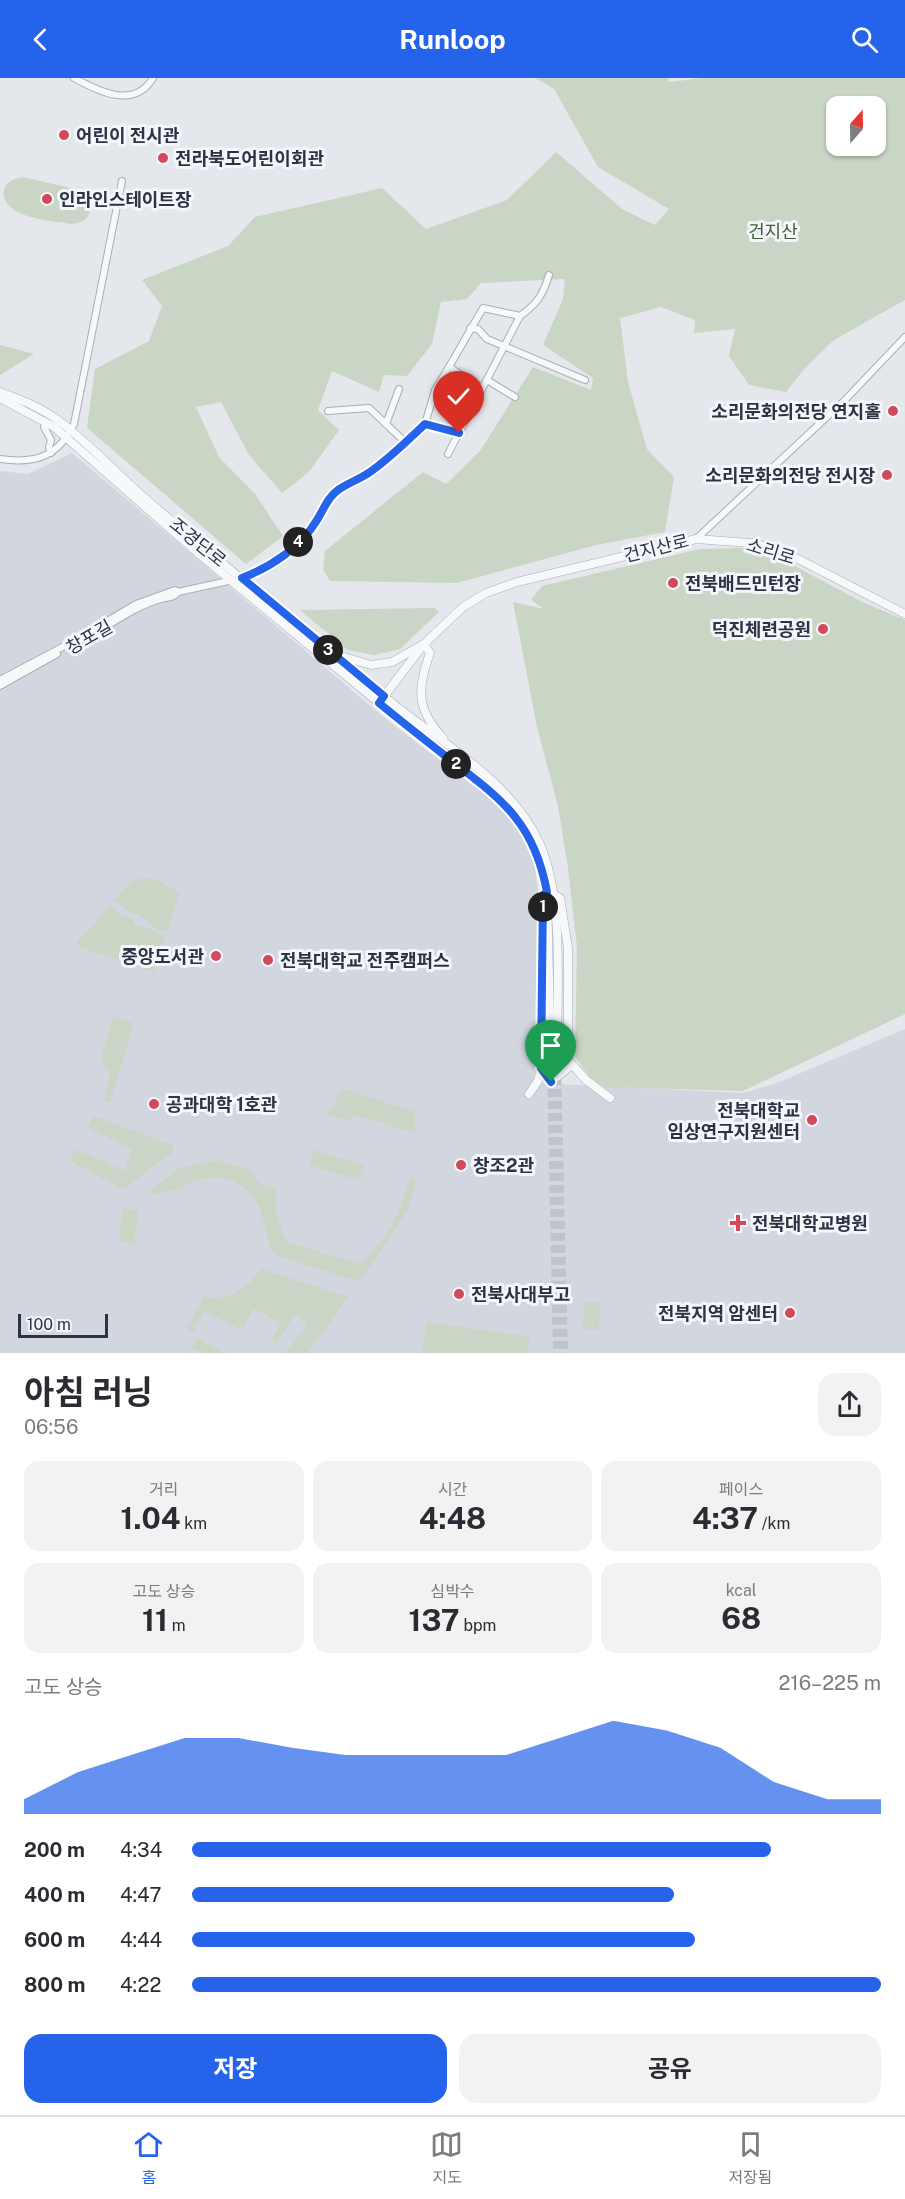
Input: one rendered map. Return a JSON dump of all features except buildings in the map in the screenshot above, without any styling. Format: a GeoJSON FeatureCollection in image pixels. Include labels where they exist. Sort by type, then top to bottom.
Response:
{"type":"FeatureCollection","features":[{"type":"Feature","properties":{"kind":"street"},"geometry":{"type":"LineString","coordinates":[[74,78],[109,95],[140,91],[153,78]]}},
{"type":"Feature","properties":{"kind":"street"},"geometry":{"type":"LineString","coordinates":[[0,459],[34,460],[51,453],[66,440],[71,430],[122,181]]}},
{"type":"Feature","properties":{"kind":"street"},"geometry":{"type":"LineString","coordinates":[[448,454],[520,316],[535,305],[543,294],[549,275]]}},
{"type":"Feature","properties":{"kind":"street"},"geometry":{"type":"LineString","coordinates":[[459,433],[425,424],[435,390],[483,308],[520,316]]}},
{"type":"Feature","properties":{"kind":"street"},"geometry":{"type":"LineString","coordinates":[[470,328],[478,329],[487,339],[585,380]]}},
{"type":"Feature","properties":{"kind":"street","name":"건지산로"},"geometry":{"type":"LineString","coordinates":[[381,700],[424,644],[463,607],[498,588],[696,539],[828,415],[905,337]]}},
{"type":"Feature","properties":{"kind":"street"},"geometry":{"type":"LineString","coordinates":[[449,367],[482,388]]}},
{"type":"Feature","properties":{"kind":"street"},"geometry":{"type":"LineString","coordinates":[[487,380],[515,397]]}},
{"type":"Feature","properties":{"kind":"street"},"geometry":{"type":"LineString","coordinates":[[386,424],[399,389]]}},
{"type":"Feature","properties":{"kind":"street","name":"조경단로"},"geometry":{"type":"LineString","coordinates":[[0,392],[37,407],[71,430],[238,580],[341,661],[381,700],[454,751],[506,794],[528,821],[547,862],[550,893],[554,1065]]}},
{"type":"Feature","properties":{"kind":"street","name":"조경단로"},"geometry":{"type":"LineString","coordinates":[[0,398],[46,423],[503,801],[534,846],[550,893]]}},
{"type":"Feature","properties":{"kind":"street"},"geometry":{"type":"LineString","coordinates":[[328,411],[369,408],[406,443]]}},
{"type":"Feature","properties":{"kind":"street"},"geometry":{"type":"LineString","coordinates":[[46,423],[44,427],[51,440],[49,447],[51,453]]}},
{"type":"Feature","properties":{"kind":"street","name":"창포길"},"geometry":{"type":"LineString","coordinates":[[0,680],[72,642],[136,604],[175,590],[178,592],[238,580],[285,554],[307,534],[327,501],[337,490],[369,473],[425,424]]}},
{"type":"Feature","properties":{"kind":"street","name":"소리로"},"geometry":{"type":"LineString","coordinates":[[696,539],[750,543],[772,548],[905,614]]}},
{"type":"Feature","properties":{"kind":"street","name":"창포길"},"geometry":{"type":"LineString","coordinates":[[0,686],[137,609],[158,599],[176,596],[178,592]]}},
{"type":"Feature","properties":{"kind":"street"},"geometry":{"type":"LineString","coordinates":[[341,661],[345,657],[371,664],[392,662],[424,644],[430,653],[421,684],[422,705],[430,725],[454,751]]}},
{"type":"Feature","properties":{"kind":"street"},"geometry":{"type":"LineString","coordinates":[[529,1094],[538,1081],[541,1068],[541,927],[543,895],[550,893],[560,898],[568,948],[568,1068],[551,1082],[541,1068]]}},
{"type":"Feature","properties":{"kind":"street"},"geometry":{"type":"LineString","coordinates":[[568,1060],[586,1080],[610,1098]]}},
{"type":"Feature","properties":{"kind":"shaded area","name":"전북대학교 전주캠퍼스"},"geometry":{"type":"Polygon","coordinates":[[[72,453],[387,720],[492,800],[523,834],[534,862],[538,892],[534,1083],[743,1093],[777,1083],[905,1029],[905,1353],[0,1353],[0,471],[28,474],[72,453]]]}},
{"type":"Feature","properties":{"kind":"green space","name":"건지산"},"geometry":{"type":"Polygon","coordinates":[[[535,78],[668,78],[669,82],[703,78],[905,78],[905,300],[834,340],[804,369],[786,392],[749,385],[729,356],[735,329],[694,333],[695,320],[661,307],[620,318],[628,382],[647,449],[674,477],[665,532],[596,545],[457,583],[330,581],[323,570],[325,551],[423,472],[446,484],[480,451],[533,367],[591,390],[593,378],[543,345],[563,299],[565,279],[481,283],[467,299],[441,302],[432,344],[407,376],[384,375],[379,392],[332,371],[318,410],[339,430],[309,472],[282,493],[249,455],[221,402],[196,407],[219,457],[255,494],[283,536],[246,564],[87,428],[95,369],[149,341],[162,306],[142,280],[228,246],[255,217],[382,188],[426,229],[507,200],[556,152],[622,209],[655,225],[669,209],[598,167],[554,89],[535,78]]]}},
{"type":"Feature","properties":{"kind":"green space","name":"인라인스테이트장"},"geometry":{"type":"Polygon","coordinates":[[[22,177],[85,191],[92,202],[89,214],[81,222],[72,224],[42,220],[19,213],[5,200],[4,190],[8,182],[22,177]]]}},
{"type":"Feature","properties":{"kind":"green space"},"geometry":{"type":"Polygon","coordinates":[[[0,345],[34,354],[0,375],[0,345]]]}},
{"type":"Feature","properties":{"kind":"green space"},"geometry":{"type":"Polygon","coordinates":[[[742,548],[780,558],[862,602],[905,620],[905,1014],[743,1091],[606,1087],[594,1083],[575,1057],[577,947],[568,868],[558,806],[537,727],[513,602],[544,609],[531,600],[542,586],[700,549],[742,548]]]}},
{"type":"Feature","properties":{"kind":"green space"},"geometry":{"type":"Polygon","coordinates":[[[434,608],[439,612],[400,649],[374,655],[348,650],[300,610],[434,608]]]}},
{"type":"Feature","properties":{"kind":"green space"},"geometry":{"type":"Polygon","coordinates":[[[144,878],[159,881],[180,892],[168,930],[158,931],[139,914],[132,913],[113,900],[131,882],[144,878]]]}},
{"type":"Feature","properties":{"kind":"green space"},"geometry":{"type":"Polygon","coordinates":[[[110,906],[121,915],[134,919],[134,924],[138,927],[143,926],[165,937],[153,972],[79,947],[77,942],[110,906]]]}},
{"type":"Feature","properties":{"kind":"green space"},"geometry":{"type":"Polygon","coordinates":[[[113,1016],[134,1023],[110,1103],[104,1101],[110,1074],[101,1059],[113,1016]]]}},
{"type":"Feature","properties":{"kind":"green space"},"geometry":{"type":"Polygon","coordinates":[[[343,1089],[415,1112],[415,1133],[352,1114],[350,1121],[327,1114],[343,1089]]]}},
{"type":"Feature","properties":{"kind":"green space"},"geometry":{"type":"Polygon","coordinates":[[[93,1116],[172,1145],[174,1151],[123,1189],[70,1161],[76,1149],[124,1171],[133,1149],[87,1128],[93,1116]]]}},
{"type":"Feature","properties":{"kind":"green space"},"geometry":{"type":"Polygon","coordinates":[[[314,1150],[363,1165],[358,1180],[309,1165],[314,1150]]]}},
{"type":"Feature","properties":{"kind":"green space"},"geometry":{"type":"Polygon","coordinates":[[[218,1160],[251,1171],[259,1183],[277,1190],[275,1203],[277,1217],[288,1242],[358,1264],[385,1237],[397,1215],[410,1178],[417,1180],[409,1208],[363,1278],[355,1280],[275,1255],[268,1241],[260,1209],[251,1195],[236,1183],[223,1178],[209,1178],[160,1193],[147,1193],[180,1168],[218,1160]]]}},
{"type":"Feature","properties":{"kind":"green space"},"geometry":{"type":"Polygon","coordinates":[[[123,1208],[139,1210],[134,1244],[119,1242],[123,1208]]]}},
{"type":"Feature","properties":{"kind":"green space"},"geometry":{"type":"Polygon","coordinates":[[[261,1269],[348,1297],[308,1353],[286,1353],[308,1323],[295,1314],[276,1344],[271,1341],[281,1323],[254,1309],[242,1330],[204,1311],[193,1332],[187,1328],[203,1297],[221,1297],[236,1292],[249,1283],[261,1269]]]}},
{"type":"Feature","properties":{"kind":"green space"},"geometry":{"type":"Polygon","coordinates":[[[584,1303],[600,1303],[599,1330],[583,1330],[584,1303]]]}},
{"type":"Feature","properties":{"kind":"green space"},"geometry":{"type":"Polygon","coordinates":[[[427,1322],[530,1337],[528,1353],[422,1353],[427,1322]]]}},
{"type":"Feature","properties":{"kind":"green space"},"geometry":{"type":"Polygon","coordinates":[[[197,1338],[224,1353],[201,1353],[192,1348],[197,1338]]]}},
{"type":"Feature","properties":{"kind":"tunnel"},"geometry":{"type":"LineString","coordinates":[[551,1065],[557,1353]]}},
{"type":"Feature","properties":{"kind":"tunnel"},"geometry":{"type":"LineString","coordinates":[[557,1065],[564,1353]]}},
{"type":"Feature","properties":{"kind":"place","name":"어린이 전시관"},"geometry":{"type":"Point","coordinates":[64,135]}},
{"type":"Feature","properties":{"kind":"place","name":"전라북도어린이회관"},"geometry":{"type":"Point","coordinates":[163,158]}},
{"type":"Feature","properties":{"kind":"place","name":"인라인스테이트장"},"geometry":{"type":"Point","coordinates":[47,199]}},
{"type":"Feature","properties":{"kind":"place","name":"소리문화의전당 연지홀"},"geometry":{"type":"Point","coordinates":[893,411]}},
{"type":"Feature","properties":{"kind":"place","name":"소리문화의전당 전시장"},"geometry":{"type":"Point","coordinates":[887,475]}},
{"type":"Feature","properties":{"kind":"place","name":"전북배드민턴장"},"geometry":{"type":"Point","coordinates":[673,583]}},
{"type":"Feature","properties":{"kind":"place","name":"덕진체련공원"},"geometry":{"type":"Point","coordinates":[823,629]}},
{"type":"Feature","properties":{"kind":"place","name":"중앙도서관"},"geometry":{"type":"Point","coordinates":[216,956]}},
{"type":"Feature","properties":{"kind":"place","name":"전북대학교 전주캠퍼스"},"geometry":{"type":"Point","coordinates":[268,960]}},
{"type":"Feature","properties":{"kind":"place","name":"공과대학 1호관"},"geometry":{"type":"Point","coordinates":[154,1104]}},
{"type":"Feature","properties":{"kind":"place","name":"전북대학교 임상연구지원센터"},"geometry":{"type":"Point","coordinates":[812,1120]}},
{"type":"Feature","properties":{"kind":"place","name":"창조2관"},"geometry":{"type":"Point","coordinates":[461,1165]}},
{"type":"Feature","properties":{"kind":"place","name":"전북대학교병원"},"geometry":{"type":"Point","coordinates":[738,1223]}},
{"type":"Feature","properties":{"kind":"place","name":"전북사대부고"},"geometry":{"type":"Point","coordinates":[459,1294]}},
{"type":"Feature","properties":{"kind":"place","name":"전북지역 암센터"},"geometry":{"type":"Point","coordinates":[790,1313]}},
{"type":"Feature","properties":{"kind":"route"},"geometry":{"type":"LineString","coordinates":[[459,433],[425,424],[398,452],[369,473],[337,490],[327,501],[307,534],[293,547],[277,560],[242,578],[384,696],[379,703],[490,789],[503,801],[523,827],[534,846],[547,892],[543,895],[541,927],[541,1068],[551,1082]]}}]}
